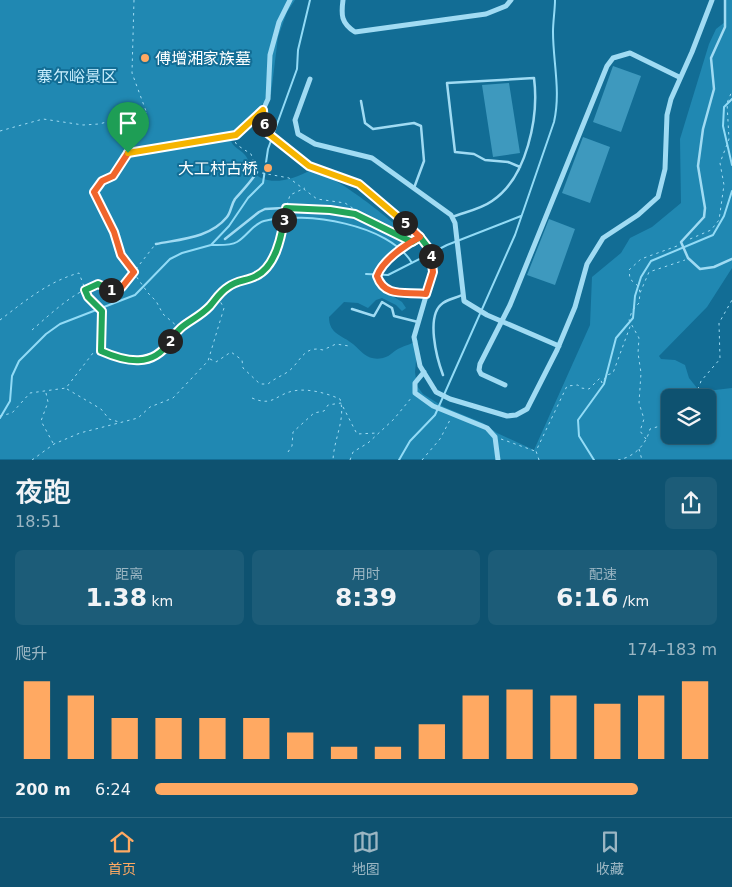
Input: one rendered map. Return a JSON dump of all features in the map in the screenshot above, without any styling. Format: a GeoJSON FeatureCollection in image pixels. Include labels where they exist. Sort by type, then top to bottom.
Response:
{"type":"FeatureCollection","features":[{"type":"Feature","properties":{"kind":"street"},"geometry":{"type":"LineString","coordinates":[[290,0],[279,22],[272,46],[268,99],[263,110],[265,131],[309,166],[359,184],[395,212],[420,237],[431,253],[433,272],[414,337],[415,348],[424,372],[430,384],[448,398],[507,416],[516,415],[527,409],[559,346],[575,307],[588,264],[594,251],[603,238],[638,216],[658,197],[665,169],[667,114],[679,77],[692,52],[712,0]]}},
{"type":"Feature","properties":{"kind":"street"},"geometry":{"type":"LineString","coordinates":[[342,0],[341,18],[350,29],[361,32],[486,14],[506,6],[511,0]]}},
{"type":"Feature","properties":{"kind":"street"},"geometry":{"type":"LineString","coordinates":[[505,386],[485,376],[479,370],[480,364],[502,321],[612,58],[630,53],[679,77]]}},
{"type":"Feature","properties":{"kind":"street"},"geometry":{"type":"LineString","coordinates":[[310,79],[295,120],[298,134],[315,144],[372,158],[452,217],[457,235],[464,300],[487,315],[559,346]]}},
{"type":"Feature","properties":{"kind":"street"},"geometry":{"type":"LineString","coordinates":[[424,372],[415,383],[415,393],[443,411],[487,428],[495,437],[498,460]]}},
{"type":"Feature","properties":{"kind":"lane"},"geometry":{"type":"LineString","coordinates":[[725,0],[726,27],[711,58],[714,89],[703,129],[698,166],[705,208],[704,217],[681,244],[688,258],[700,268],[707,269],[732,258]]}},
{"type":"Feature","properties":{"kind":"lane"},"geometry":{"type":"LineString","coordinates":[[452,217],[492,202],[512,182],[520,167],[534,124],[536,95],[534,78],[447,83],[455,152],[474,154],[485,160],[503,160],[520,167]]}},
{"type":"Feature","properties":{"kind":"lane"},"geometry":{"type":"LineString","coordinates":[[361,101],[365,123],[373,129],[414,122],[421,126],[424,161],[414,188]]}},
{"type":"Feature","properties":{"kind":"lane"},"geometry":{"type":"LineString","coordinates":[[156,244],[201,236],[218,227],[229,215],[234,202],[259,172]]}},
{"type":"Feature","properties":{"kind":"lane"},"geometry":{"type":"LineString","coordinates":[[225,239],[249,219],[265,209],[286,208],[330,210],[360,216],[412,242]]}},
{"type":"Feature","properties":{"kind":"lane"},"geometry":{"type":"LineString","coordinates":[[420,237],[400,251],[379,271],[377,276],[387,289],[398,294],[426,294]]}},
{"type":"Feature","properties":{"kind":"lane"},"geometry":{"type":"LineString","coordinates":[[443,375],[436,357],[434,322],[438,308],[444,303],[464,295]]}},
{"type":"Feature","properties":{"kind":"lane"},"geometry":{"type":"LineString","coordinates":[[352,309],[374,316],[382,302],[392,308],[394,316],[418,322]]}},
{"type":"Feature","properties":{"kind":"path"},"geometry":{"type":"LineString","coordinates":[[134,0],[132,72],[146,112],[128,153],[113,176],[102,181],[94,192],[114,232],[121,255],[163,314],[178,328]]}},
{"type":"Feature","properties":{"kind":"path"},"geometry":{"type":"LineString","coordinates":[[640,292],[638,286],[630,279],[629,270],[641,259],[712,230],[719,220],[724,185],[720,163],[729,139],[727,103],[732,91]]}},
{"type":"Feature","properties":{"kind":"path"},"geometry":{"type":"LineString","coordinates":[[263,110],[236,135],[234,140],[237,145],[251,154],[259,172],[289,178],[305,188],[317,199],[349,204],[360,216]]}},
{"type":"Feature","properties":{"kind":"path"},"geometry":{"type":"LineString","coordinates":[[0,131],[43,119],[83,125],[99,124],[146,112]]}},
{"type":"Feature","properties":{"kind":"path"},"geometry":{"type":"LineString","coordinates":[[128,153],[236,135]]}},
{"type":"Feature","properties":{"kind":"path"},"geometry":{"type":"LineString","coordinates":[[0,416],[12,413],[30,394],[66,388],[93,353],[101,351],[141,362],[149,360],[167,346],[178,328],[198,316],[228,286],[255,277],[265,270],[274,256],[282,235],[284,216],[290,195],[305,188]]}},
{"type":"Feature","properties":{"kind":"path"},"geometry":{"type":"LineString","coordinates":[[32,330],[69,298],[85,290],[98,284],[114,291],[122,287],[156,244]]}},
{"type":"Feature","properties":{"kind":"path"},"geometry":{"type":"LineString","coordinates":[[539,460],[536,451],[567,386],[578,385],[586,389],[595,384],[600,378],[602,383],[608,374],[613,373],[631,323],[632,311],[639,303],[640,292],[649,272],[688,258]]}},
{"type":"Feature","properties":{"kind":"path"},"geometry":{"type":"LineString","coordinates":[[0,320],[31,295],[46,289],[59,278],[79,273],[88,297],[102,311],[101,351]]}},
{"type":"Feature","properties":{"kind":"path"},"geometry":{"type":"LineString","coordinates":[[32,460],[54,444],[80,433],[138,418],[150,407],[173,398],[209,358],[224,308],[217,296]]}},
{"type":"Feature","properties":{"kind":"path"},"geometry":{"type":"LineString","coordinates":[[696,389],[720,359],[719,322],[732,300]]}},
{"type":"Feature","properties":{"kind":"path"},"geometry":{"type":"LineString","coordinates":[[631,323],[639,338],[638,353],[641,373],[639,403],[644,419],[640,431],[646,439]]}},
{"type":"Feature","properties":{"kind":"path"},"geometry":{"type":"LineString","coordinates":[[209,358],[216,362],[231,352],[242,360],[243,368],[250,372],[260,384],[268,384],[276,376],[288,372],[305,351],[316,348],[323,350],[336,344],[349,346]]}},
{"type":"Feature","properties":{"kind":"path"},"geometry":{"type":"LineString","coordinates":[[66,388],[102,409],[109,419],[122,422]]}},
{"type":"Feature","properties":{"kind":"path"},"geometry":{"type":"LineString","coordinates":[[252,398],[268,402],[293,391],[307,390],[329,394],[340,399],[357,434],[377,433]]}},
{"type":"Feature","properties":{"kind":"path"},"geometry":{"type":"LineString","coordinates":[[46,392],[48,402],[42,421],[54,444]]}},
{"type":"Feature","properties":{"kind":"path"},"geometry":{"type":"LineString","coordinates":[[350,460],[353,452],[368,443],[394,419],[415,393]]}},
{"type":"Feature","properties":{"kind":"path"},"geometry":{"type":"LineString","coordinates":[[288,452],[292,446],[293,432],[302,422],[314,413],[324,411],[328,405],[341,402]]}},
{"type":"Feature","properties":{"kind":"path"},"geometry":{"type":"LineString","coordinates":[[333,460],[334,442],[343,410],[341,402]]}},
{"type":"Feature","properties":{"kind":"path"},"geometry":{"type":"LineString","coordinates":[[422,460],[440,439],[453,414]]}},
{"type":"Feature","properties":{"kind":"path"},"geometry":{"type":"LineString","coordinates":[[618,460],[628,458],[646,439],[650,429],[661,425]]}},
{"type":"Feature","properties":{"kind":"path"},"geometry":{"type":"LineString","coordinates":[[495,437],[536,451]]}},
{"type":"Feature","properties":{"kind":"path"},"geometry":{"type":"LineString","coordinates":[[640,446],[642,460]]}},
{"type":"Feature","properties":{"kind":"green space","name":"寨尔峪景区"},"geometry":{"type":"Polygon","coordinates":[[[0,0],[295,0],[287,12],[278,37],[271,94],[245,124],[231,133],[232,144],[245,155],[253,172],[259,177],[273,181],[296,177],[309,171],[318,173],[330,178],[359,196],[406,234],[398,247],[378,268],[376,279],[377,286],[402,302],[406,308],[402,311],[396,305],[382,298],[376,300],[368,308],[358,303],[344,302],[329,317],[331,327],[363,353],[378,359],[386,357],[418,340],[415,372],[417,386],[423,394],[444,407],[483,423],[497,433],[534,450],[590,325],[592,277],[621,253],[630,238],[652,227],[681,203],[680,139],[709,44],[716,29],[725,22],[724,0],[732,0],[732,268],[707,307],[659,356],[661,359],[675,360],[685,365],[689,378],[697,388],[706,389],[661,389],[661,444],[716,444],[716,390],[732,388],[732,459],[0,459],[0,0]]]}},
{"type":"Feature","properties":{"kind":"building"},"geometry":{"type":"Polygon","coordinates":[[[613,66],[641,76],[621,132],[593,122],[613,66]]]}},
{"type":"Feature","properties":{"kind":"building"},"geometry":{"type":"Polygon","coordinates":[[[509,83],[520,153],[493,157],[482,85],[509,83]]]}},
{"type":"Feature","properties":{"kind":"building"},"geometry":{"type":"Polygon","coordinates":[[[583,137],[610,147],[590,203],[562,193],[583,137]]]}},
{"type":"Feature","properties":{"kind":"building"},"geometry":{"type":"Polygon","coordinates":[[[549,219],[575,229],[555,285],[527,275],[549,219]]]}},
{"type":"Feature","properties":{"kind":"waterway"},"geometry":{"type":"LineString","coordinates":[[0,418],[10,401],[12,376],[19,361],[46,334],[60,324],[135,295],[170,259],[182,253],[211,245],[229,226],[248,198],[263,183],[268,149],[297,69],[298,50],[310,0]]}},
{"type":"Feature","properties":{"kind":"waterway"},"geometry":{"type":"LineString","coordinates":[[399,460],[410,441],[435,415],[515,235],[554,122],[557,99],[553,43],[555,0]]}},
{"type":"Feature","properties":{"kind":"waterway"},"geometry":{"type":"LineString","coordinates":[[732,99],[724,107],[723,126],[732,165]]}},
{"type":"Feature","properties":{"kind":"waterway"},"geometry":{"type":"LineString","coordinates":[[594,460],[579,436],[578,420],[604,384],[616,338],[633,318],[635,296],[641,277],[651,261],[713,235],[724,216],[732,191]]}},
{"type":"Feature","properties":{"kind":"waterway"},"geometry":{"type":"LineString","coordinates":[[366,274],[388,275],[447,245],[521,216]]}},
{"type":"Feature","properties":{"kind":"waterway"},"geometry":{"type":"LineString","coordinates":[[211,245],[228,245],[237,242],[264,221],[281,218],[302,218],[345,224],[366,230],[385,239],[401,250],[412,263]]}},
{"type":"Feature","properties":{"kind":"place","name":"傅增湘家族墓"},"geometry":{"type":"Point","coordinates":[145,58]}},
{"type":"Feature","properties":{"kind":"place","name":"大工村古桥"},"geometry":{"type":"Point","coordinates":[268,168]}},
{"type":"Feature","properties":{"kind":"route"},"geometry":{"type":"LineString","coordinates":[[128,153],[113,176],[102,181],[94,192],[114,232],[121,255],[134,272],[122,287],[114,291],[98,284],[85,290],[88,297],[102,311],[101,351],[141,362],[149,360],[167,346],[178,328],[210,306],[228,286],[255,277],[265,270],[274,256],[282,235],[286,208],[330,210],[355,214],[412,242],[420,237],[430,250],[433,262],[433,272],[426,294],[398,294],[382,285],[377,276],[380,268],[420,237],[395,212],[359,184],[309,166],[299,160],[265,131],[263,110],[236,135],[128,153]]}}]}
